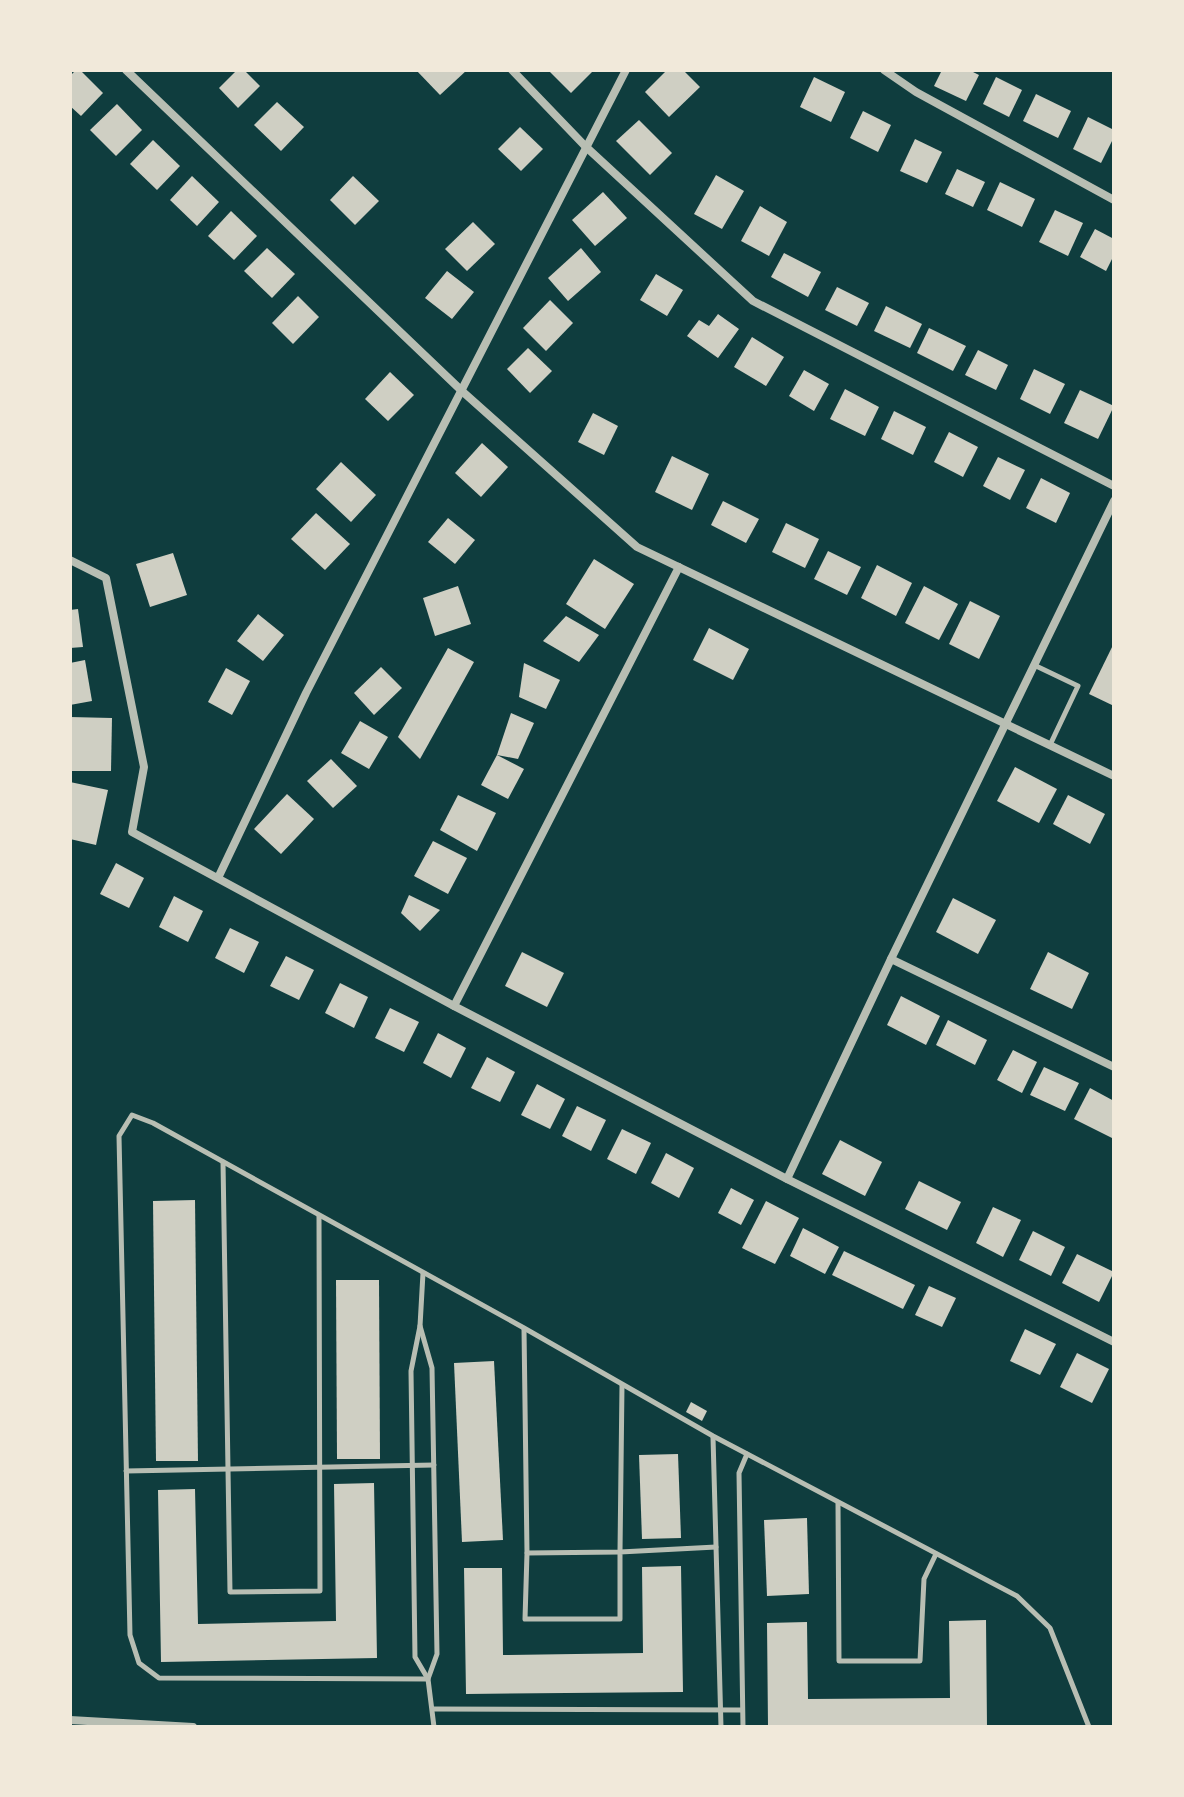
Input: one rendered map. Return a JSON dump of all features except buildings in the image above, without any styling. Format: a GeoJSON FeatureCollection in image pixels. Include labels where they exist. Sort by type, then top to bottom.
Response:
{"type":"FeatureCollection","features":[{"type":"Feature","properties":{"kind":"street"},"geometry":{"type":"LineString","coordinates":[[126,70],[463,392],[637,547],[1114,776]]}},
{"type":"Feature","properties":{"kind":"street"},"geometry":{"type":"LineString","coordinates":[[512,70],[585,146],[753,301],[1114,486]]}},
{"type":"Feature","properties":{"kind":"street"},"geometry":{"type":"LineString","coordinates":[[218,878],[306,693],[626,70]]}},
{"type":"Feature","properties":{"kind":"street"},"geometry":{"type":"LineString","coordinates":[[884,70],[916,92],[1114,200]]}},
{"type":"Feature","properties":{"kind":"street"},"geometry":{"type":"LineString","coordinates":[[787,1179],[1114,501]]}},
{"type":"Feature","properties":{"kind":"street"},"geometry":{"type":"LineString","coordinates":[[70,560],[106,578],[144,767],[132,832],[454,1006],[787,1179],[1114,1342]]}},
{"type":"Feature","properties":{"kind":"street"},"geometry":{"type":"LineString","coordinates":[[454,1006],[679,567]]}},
{"type":"Feature","properties":{"kind":"street"},"geometry":{"type":"LineString","coordinates":[[891,959],[1114,1067]]}},
{"type":"Feature","properties":{"kind":"street"},"geometry":{"type":"LineString","coordinates":[[70,1720],[193,1727]]}},
{"type":"Feature","properties":{"kind":"lane"},"geometry":{"type":"LineString","coordinates":[[1034,665],[1078,686],[1049,746]]}},
{"type":"Feature","properties":{"kind":"lane"},"geometry":{"type":"LineString","coordinates":[[428,1679],[159,1678],[139,1663],[130,1635],[119,1136],[132,1115],[153,1123],[713,1436],[1017,1596],[1050,1628],[1089,1727]]}},
{"type":"Feature","properties":{"kind":"lane"},"geometry":{"type":"LineString","coordinates":[[223,1162],[230,1592],[320,1591],[319,1216]]}},
{"type":"Feature","properties":{"kind":"lane"},"geometry":{"type":"LineString","coordinates":[[423,1273],[420,1326],[411,1371],[415,1657],[428,1679],[434,1727]]}},
{"type":"Feature","properties":{"kind":"lane"},"geometry":{"type":"LineString","coordinates":[[420,1326],[432,1368],[437,1654],[428,1679]]}},
{"type":"Feature","properties":{"kind":"lane"},"geometry":{"type":"LineString","coordinates":[[524,1328],[525,1619],[620,1619],[622,1385]]}},
{"type":"Feature","properties":{"kind":"lane"},"geometry":{"type":"LineString","coordinates":[[713,1436],[721,1727]]}},
{"type":"Feature","properties":{"kind":"lane"},"geometry":{"type":"LineString","coordinates":[[743,1727],[739,1473],[747,1454]]}},
{"type":"Feature","properties":{"kind":"lane"},"geometry":{"type":"LineString","coordinates":[[126,1471],[434,1465]]}},
{"type":"Feature","properties":{"kind":"lane"},"geometry":{"type":"LineString","coordinates":[[838,1503],[839,1661],[920,1661],[924,1579],[936,1554]]}},
{"type":"Feature","properties":{"kind":"lane"},"geometry":{"type":"LineString","coordinates":[[527,1553],[716,1547]]}},
{"type":"Feature","properties":{"kind":"lane"},"geometry":{"type":"LineString","coordinates":[[434,1709],[741,1710]]}}]}
